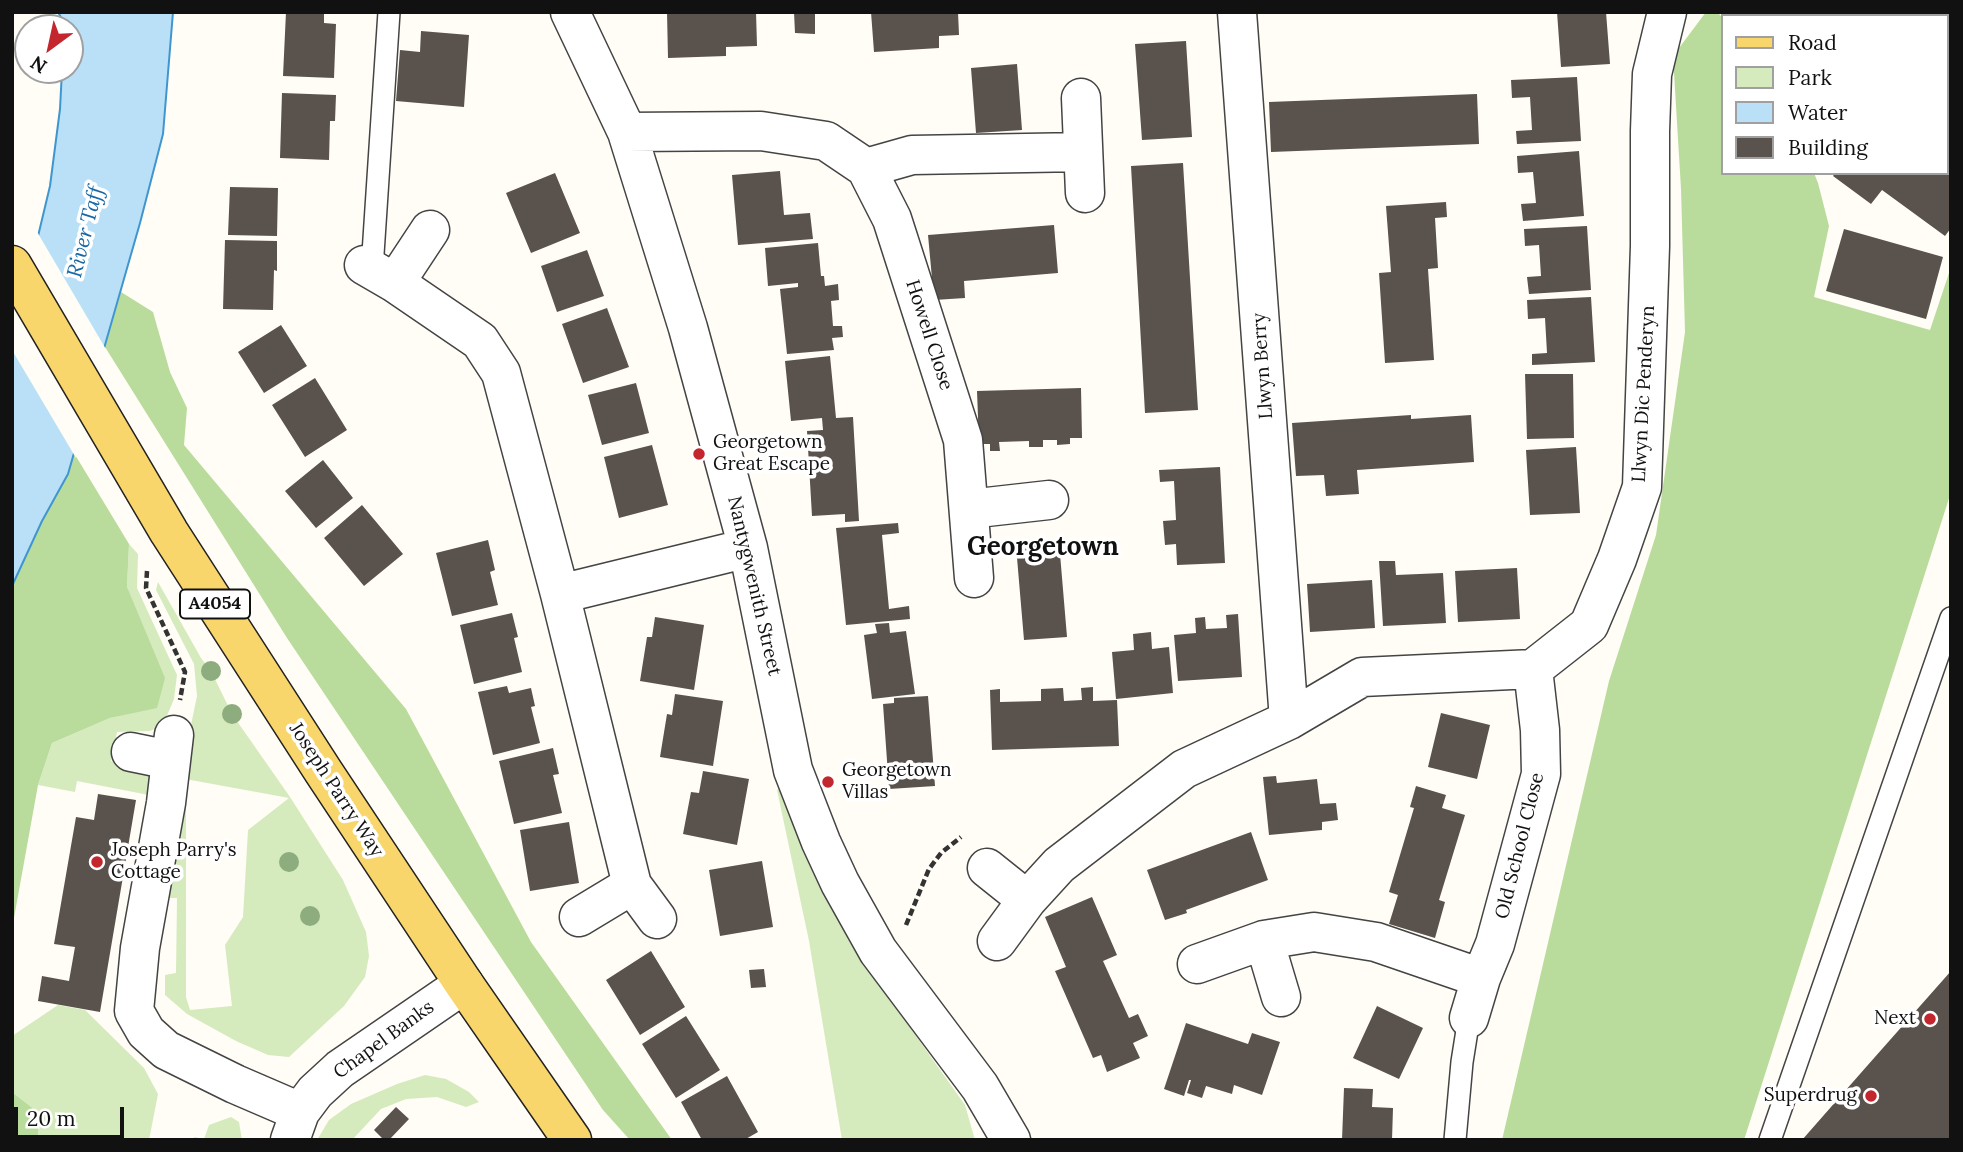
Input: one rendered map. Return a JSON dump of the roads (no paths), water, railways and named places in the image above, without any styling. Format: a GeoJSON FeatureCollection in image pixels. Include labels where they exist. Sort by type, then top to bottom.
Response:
{"type":"FeatureCollection","features":[{"type":"Feature","properties":{"kind":"main road","name":"Joseph Parry Way"},"geometry":{"type":"LineString","coordinates":[[12,265],[169,532],[464,984],[572,1140]]}},
{"type":"Feature","properties":{"kind":"street","name":"Nantygwenith Street"},"geometry":{"type":"LineString","coordinates":[[570,12],[626,132],[688,328],[748,548],[793,770],[840,883],[878,951],[980,1087],[1005,1135]]}},
{"type":"Feature","properties":{"kind":"street","name":"Llwyn Berry"},"geometry":{"type":"LineString","coordinates":[[1237,12],[1289,720]]}},
{"type":"Feature","properties":{"kind":"street","name":"Llwyn Dic Penderyn"},"geometry":{"type":"LineString","coordinates":[[1533,669],[1589,625],[1617,559],[1642,487],[1650,246],[1652,75],[1667,12]]}},
{"type":"Feature","properties":{"kind":"street"},"geometry":{"type":"LineString","coordinates":[[1081,98],[1085,193]]}},
{"type":"Feature","properties":{"kind":"street","name":"Howell Close"},"geometry":{"type":"LineString","coordinates":[[626,132],[761,131],[826,141],[866,168],[892,219],[963,440],[974,578]]}},
{"type":"Feature","properties":{"kind":"street"},"geometry":{"type":"LineString","coordinates":[[866,168],[912,155],[1083,152]]}},
{"type":"Feature","properties":{"kind":"street"},"geometry":{"type":"LineString","coordinates":[[430,230],[377,272],[480,341],[501,373],[560,594],[632,885],[657,919]]}},
{"type":"Feature","properties":{"kind":"street"},"geometry":{"type":"LineString","coordinates":[[969,509],[1049,500]]}},
{"type":"Feature","properties":{"kind":"street"},"geometry":{"type":"LineString","coordinates":[[560,594],[748,548]]}},
{"type":"Feature","properties":{"kind":"street"},"geometry":{"type":"LineString","coordinates":[[997,941],[1027,900],[1059,865],[1184,769],[1289,720],[1362,677],[1533,669]]}},
{"type":"Feature","properties":{"kind":"street","name":"Old School Close"},"geometry":{"type":"LineString","coordinates":[[1469,1018],[1495,944],[1541,774],[1540,730],[1533,669]]}},
{"type":"Feature","properties":{"kind":"street"},"geometry":{"type":"LineString","coordinates":[[131,752],[172,748],[166,803],[140,948],[134,1011],[146,1032],[166,1050],[235,1084],[295,1126]]}},
{"type":"Feature","properties":{"kind":"street"},"geometry":{"type":"LineString","coordinates":[[987,868],[1027,900]]}},
{"type":"Feature","properties":{"kind":"street"},"geometry":{"type":"LineString","coordinates":[[579,917],[632,885]]}},
{"type":"Feature","properties":{"kind":"street"},"geometry":{"type":"LineString","coordinates":[[1197,964],[1264,940],[1314,932],[1376,942],[1481,978]]}},
{"type":"Feature","properties":{"kind":"street"},"geometry":{"type":"LineString","coordinates":[[1264,940],[1280,997]]}},
{"type":"Feature","properties":{"kind":"street","name":"Chapel Banks"},"geometry":{"type":"LineString","coordinates":[[295,1126],[315,1092],[340,1069],[464,984]]}},
{"type":"Feature","properties":{"kind":"lane"},"geometry":{"type":"LineString","coordinates":[[377,272],[389,12]]}},
{"type":"Feature","properties":{"kind":"lane"},"geometry":{"type":"LineString","coordinates":[[1770,1140],[1951,618]]}},
{"type":"Feature","properties":{"kind":"lane"},"geometry":{"type":"LineString","coordinates":[[1455,1140],[1469,1018]]}},
{"type":"Feature","properties":{"kind":"water","name":"River Taff"},"geometry":{"type":"Polygon","coordinates":[[[58,12],[173,12],[163,134],[140,223],[68,474],[42,521],[12,586],[12,345],[50,186],[61,84],[84,84],[84,14],[58,12]]]}},
{"type":"Feature","properties":{"kind":"place","name":"Georgetown Great Escape"},"geometry":{"type":"Point","coordinates":[699,454]}},
{"type":"Feature","properties":{"kind":"place","name":"Georgetown Villas"},"geometry":{"type":"Point","coordinates":[828,782]}},
{"type":"Feature","properties":{"kind":"place","name":"Joseph Parry's Cottage"},"geometry":{"type":"Point","coordinates":[97,862]}},
{"type":"Feature","properties":{"kind":"place","name":"Next"},"geometry":{"type":"Point","coordinates":[1930,1019]}},
{"type":"Feature","properties":{"kind":"place","name":"Superdrug"},"geometry":{"type":"Point","coordinates":[1871,1096]}},
{"type":"Feature","properties":{"kind":"district","name":"Georgetown"},"geometry":{"type":"Point","coordinates":[1043,548]}}]}
